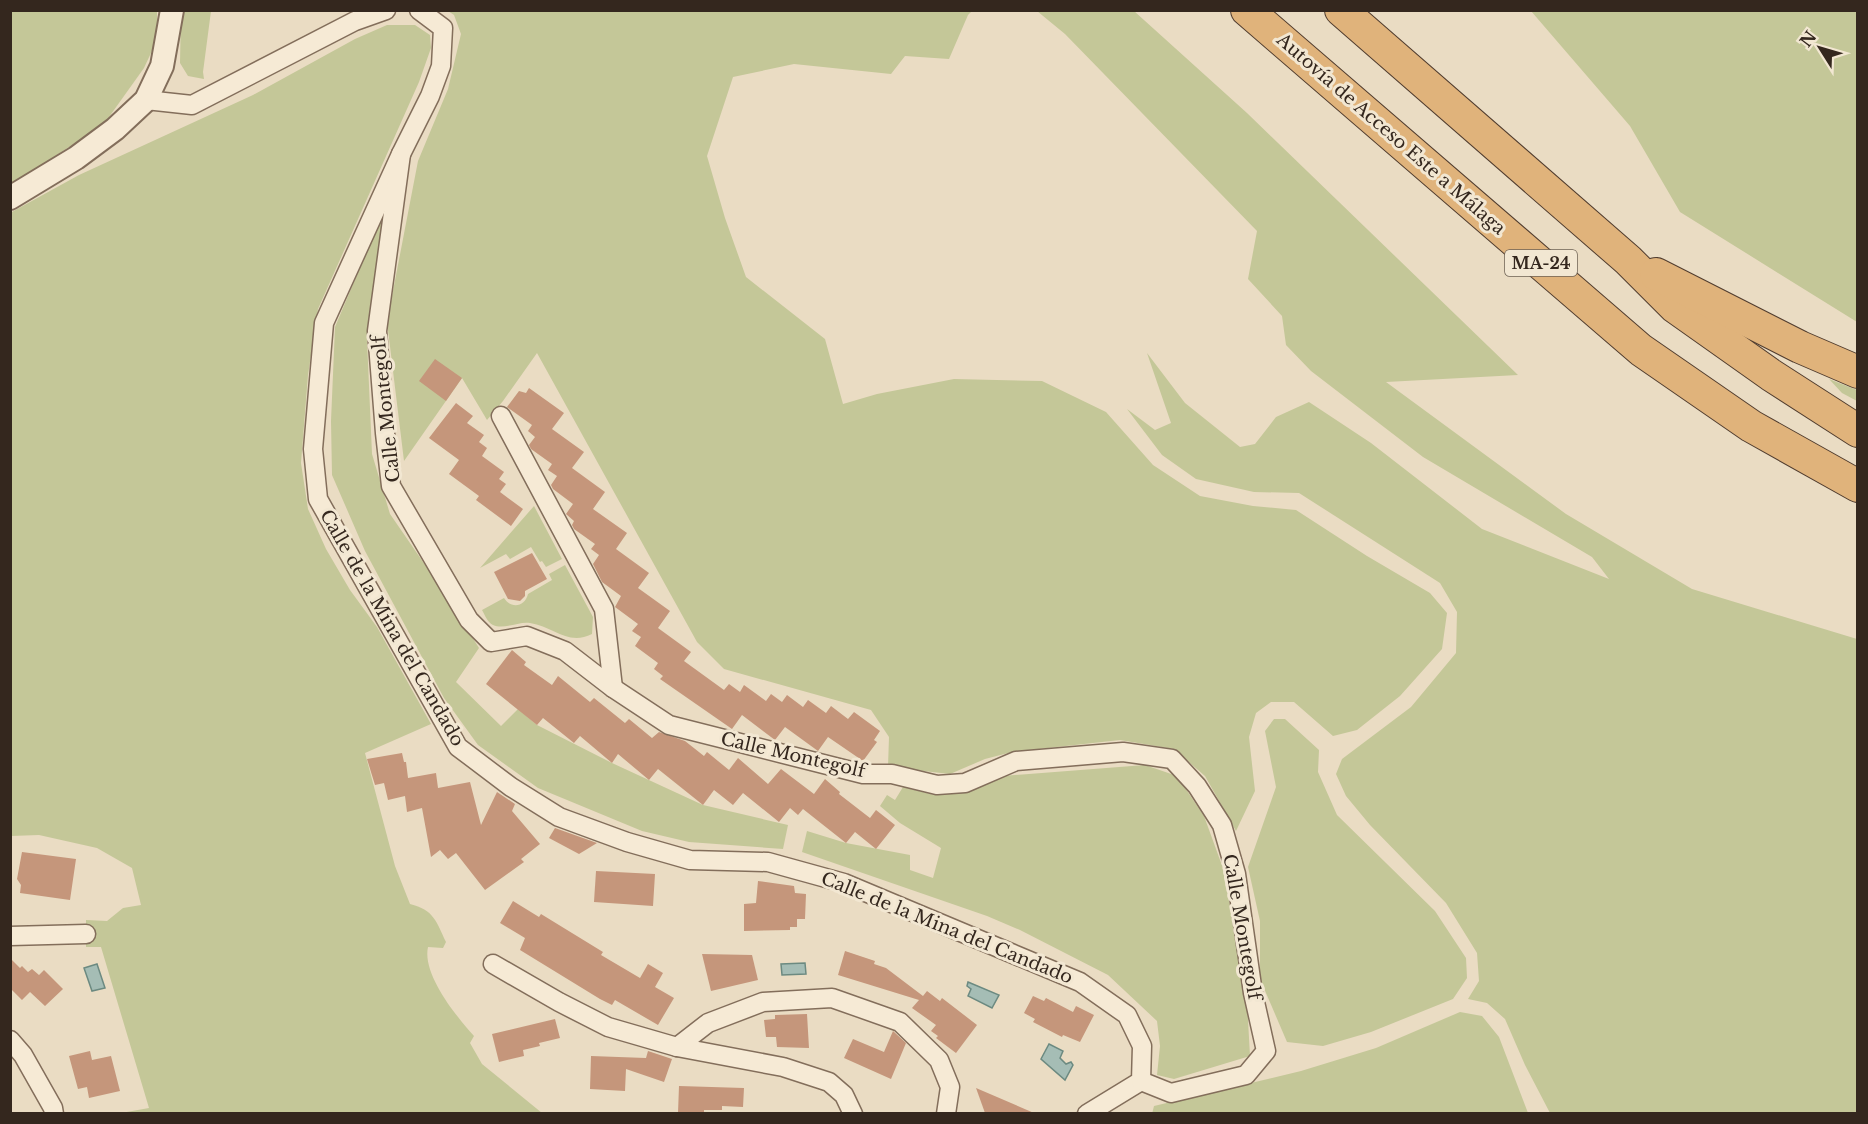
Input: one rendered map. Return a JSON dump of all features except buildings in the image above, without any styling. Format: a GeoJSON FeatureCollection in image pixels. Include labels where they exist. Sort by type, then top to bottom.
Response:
{"type":"FeatureCollection","features":[{"type":"Feature","properties":{"kind":"highway","name":"Autovía de Acceso Este a Málaga"},"geometry":{"type":"LineString","coordinates":[[1247,10],[1641,350],[1751,426],[1857,486]]}},
{"type":"Feature","properties":{"kind":"highway","name":"MA-24"},"geometry":{"type":"LineString","coordinates":[[1341,10],[1628,260],[1675,307],[1771,375],[1857,431]]}},
{"type":"Feature","properties":{"kind":"highway"},"geometry":{"type":"LineString","coordinates":[[1628,260],[1790,342],[1857,372]]}},
{"type":"Feature","properties":{"kind":"street"},"geometry":{"type":"LineString","coordinates":[[10,198],[76,158],[107,135],[146,100],[162,66],[172,10]]}},
{"type":"Feature","properties":{"kind":"street"},"geometry":{"type":"LineString","coordinates":[[146,100],[192,105],[355,21],[386,10]]}},
{"type":"Feature","properties":{"kind":"street","name":"Calle de la Mina del Candado"},"geometry":{"type":"LineString","coordinates":[[418,10],[443,28],[441,66],[430,96],[324,323],[314,449],[318,499],[458,747],[511,787],[559,817],[627,842],[690,860],[768,862],[844,883],[1080,982],[1127,1015],[1142,1046],[1141,1081]]}},
{"type":"Feature","properties":{"kind":"street","name":"Calle Montegolf"},"geometry":{"type":"LineString","coordinates":[[401,154],[377,331],[391,486],[469,620],[491,642],[527,636],[565,651],[613,688],[669,725],[863,774],[892,774],[937,785],[965,783],[1016,761],[1123,752],[1172,759],[1197,786],[1222,825],[1236,874],[1253,993],[1266,1051],[1246,1075],[1171,1093],[1141,1081]]}},
{"type":"Feature","properties":{"kind":"street"},"geometry":{"type":"LineString","coordinates":[[501,416],[604,609],[613,688]]}},
{"type":"Feature","properties":{"kind":"street"},"geometry":{"type":"LineString","coordinates":[[10,936],[86,934]]}},
{"type":"Feature","properties":{"kind":"street"},"geometry":{"type":"LineString","coordinates":[[493,964],[608,1027],[676,1047],[783,1067],[829,1082],[844,1095],[853,1113]]}},
{"type":"Feature","properties":{"kind":"street"},"geometry":{"type":"LineString","coordinates":[[676,1047],[708,1023],[763,1002],[832,998],[900,1022],[939,1060],[950,1087],[946,1113]]}},
{"type":"Feature","properties":{"kind":"street"},"geometry":{"type":"LineString","coordinates":[[10,1040],[23,1055],[54,1113]]}},
{"type":"Feature","properties":{"kind":"street"},"geometry":{"type":"LineString","coordinates":[[1087,1113],[1141,1081]]}},
{"type":"Feature","properties":{"kind":"green space"},"geometry":{"type":"Polygon","coordinates":[[[11,11],[157,11],[157,40],[144,68],[104,124],[11,185],[11,11]]]}},
{"type":"Feature","properties":{"kind":"green space"},"geometry":{"type":"Polygon","coordinates":[[[181,11],[211,11],[204,79],[188,76],[180,63],[181,11]]]}},
{"type":"Feature","properties":{"kind":"green space"},"geometry":{"type":"Polygon","coordinates":[[[448,11],[972,11],[968,15],[949,59],[905,56],[891,74],[794,64],[733,77],[707,156],[725,218],[746,277],[825,339],[843,404],[877,394],[954,379],[1042,381],[1106,412],[1153,465],[1200,496],[1253,506],[1296,510],[1430,593],[1447,613],[1442,649],[1400,696],[1357,730],[1333,736],[1294,702],[1271,702],[1256,713],[1249,737],[1255,791],[1236,831],[1205,776],[1174,749],[1120,740],[1012,752],[985,759],[950,774],[888,767],[889,737],[871,710],[724,669],[697,642],[537,353],[487,420],[462,378],[404,461],[387,322],[418,161],[448,89],[461,34],[454,15],[448,11]]]}},
{"type":"Feature","properties":{"kind":"green space"},"geometry":{"type":"Polygon","coordinates":[[[1037,11],[1134,11],[1247,113],[1518,375],[1386,382],[1566,514],[1692,589],[1857,639],[1857,1113],[1550,1113],[1525,1065],[1505,1019],[1487,1003],[1468,999],[1479,981],[1477,953],[1446,903],[1370,825],[1346,796],[1336,774],[1342,759],[1411,707],[1456,653],[1457,612],[1440,583],[1299,493],[1254,492],[1196,479],[1162,455],[1127,409],[1155,430],[1171,423],[1147,353],[1185,403],[1240,447],[1255,444],[1276,417],[1309,402],[1371,443],[1482,529],[1609,579],[1592,557],[1423,457],[1311,371],[1286,345],[1282,316],[1248,279],[1257,231],[1065,34],[1037,11]]]}},
{"type":"Feature","properties":{"kind":"green space"},"geometry":{"type":"Polygon","coordinates":[[[1531,11],[1857,11],[1857,322],[1680,212],[1630,126],[1531,11]]]}},
{"type":"Feature","properties":{"kind":"green space"},"geometry":{"type":"Polygon","coordinates":[[[387,25],[415,25],[430,35],[431,48],[419,82],[318,309],[308,375],[301,463],[308,509],[326,549],[350,590],[377,627],[431,724],[365,753],[395,866],[410,904],[418,906],[433,917],[446,942],[443,948],[428,947],[430,969],[442,994],[474,1036],[470,1043],[482,1064],[542,1113],[121,1113],[149,1108],[101,947],[86,947],[86,920],[107,921],[123,908],[141,905],[132,868],[97,848],[39,835],[11,836],[10,213],[79,175],[253,95],[355,39],[387,25]]]}},
{"type":"Feature","properties":{"kind":"green space"},"geometry":{"type":"Polygon","coordinates":[[[388,201],[367,340],[372,454],[390,514],[479,648],[456,682],[501,726],[518,709],[537,725],[703,805],[788,825],[783,849],[689,842],[642,831],[538,788],[478,745],[444,698],[365,551],[332,475],[331,421],[335,327],[388,201]]]}},
{"type":"Feature","properties":{"kind":"green space"},"geometry":{"type":"Polygon","coordinates":[[[1829,379],[1857,390],[1857,401],[1842,393],[1829,379]]]}},
{"type":"Feature","properties":{"kind":"green space"},"geometry":{"type":"Polygon","coordinates":[[[534,506],[562,559],[546,567],[531,547],[510,559],[506,554],[480,568],[534,506]]]}},
{"type":"Feature","properties":{"kind":"green space"},"geometry":{"type":"Polygon","coordinates":[[[565,565],[593,617],[592,634],[576,638],[568,637],[530,623],[497,626],[488,620],[482,610],[504,598],[510,604],[521,604],[528,594],[552,580],[549,574],[565,565]]]}},
{"type":"Feature","properties":{"kind":"green space"},"geometry":{"type":"Polygon","coordinates":[[[1274,719],[1285,719],[1319,750],[1318,772],[1337,815],[1435,911],[1466,958],[1467,978],[1453,999],[1371,1032],[1323,1046],[1287,1042],[1260,979],[1260,921],[1248,867],[1276,787],[1265,731],[1274,719]]]}},
{"type":"Feature","properties":{"kind":"green space"},"geometry":{"type":"Polygon","coordinates":[[[1145,765],[1177,776],[1204,816],[1224,871],[1247,1002],[1250,1056],[1174,1079],[1157,1075],[1160,1046],[1157,1021],[1108,975],[1020,930],[987,916],[802,852],[807,831],[846,843],[910,855],[910,870],[933,878],[941,848],[900,823],[880,806],[887,795],[895,800],[903,787],[934,795],[965,789],[1002,776],[1145,765]]]}},
{"type":"Feature","properties":{"kind":"green space"},"geometry":{"type":"Polygon","coordinates":[[[1460,1012],[1482,1016],[1499,1037],[1528,1113],[1152,1114],[1154,1106],[1301,1071],[1376,1048],[1460,1012]]]}},
{"type":"Feature","properties":{"kind":"water"},"geometry":{"type":"Polygon","coordinates":[[[805,963],[806,974],[782,975],[781,964],[805,963]]]}},
{"type":"Feature","properties":{"kind":"water"},"geometry":{"type":"Polygon","coordinates":[[[97,964],[105,988],[92,991],[84,968],[97,964]]]}},
{"type":"Feature","properties":{"kind":"water"},"geometry":{"type":"Polygon","coordinates":[[[968,982],[999,995],[992,1008],[968,996],[971,989],[967,986],[968,982]]]}},
{"type":"Feature","properties":{"kind":"water"},"geometry":{"type":"Polygon","coordinates":[[[1049,1044],[1063,1051],[1060,1058],[1066,1064],[1071,1062],[1073,1065],[1065,1080],[1041,1059],[1049,1044]]]}}]}
